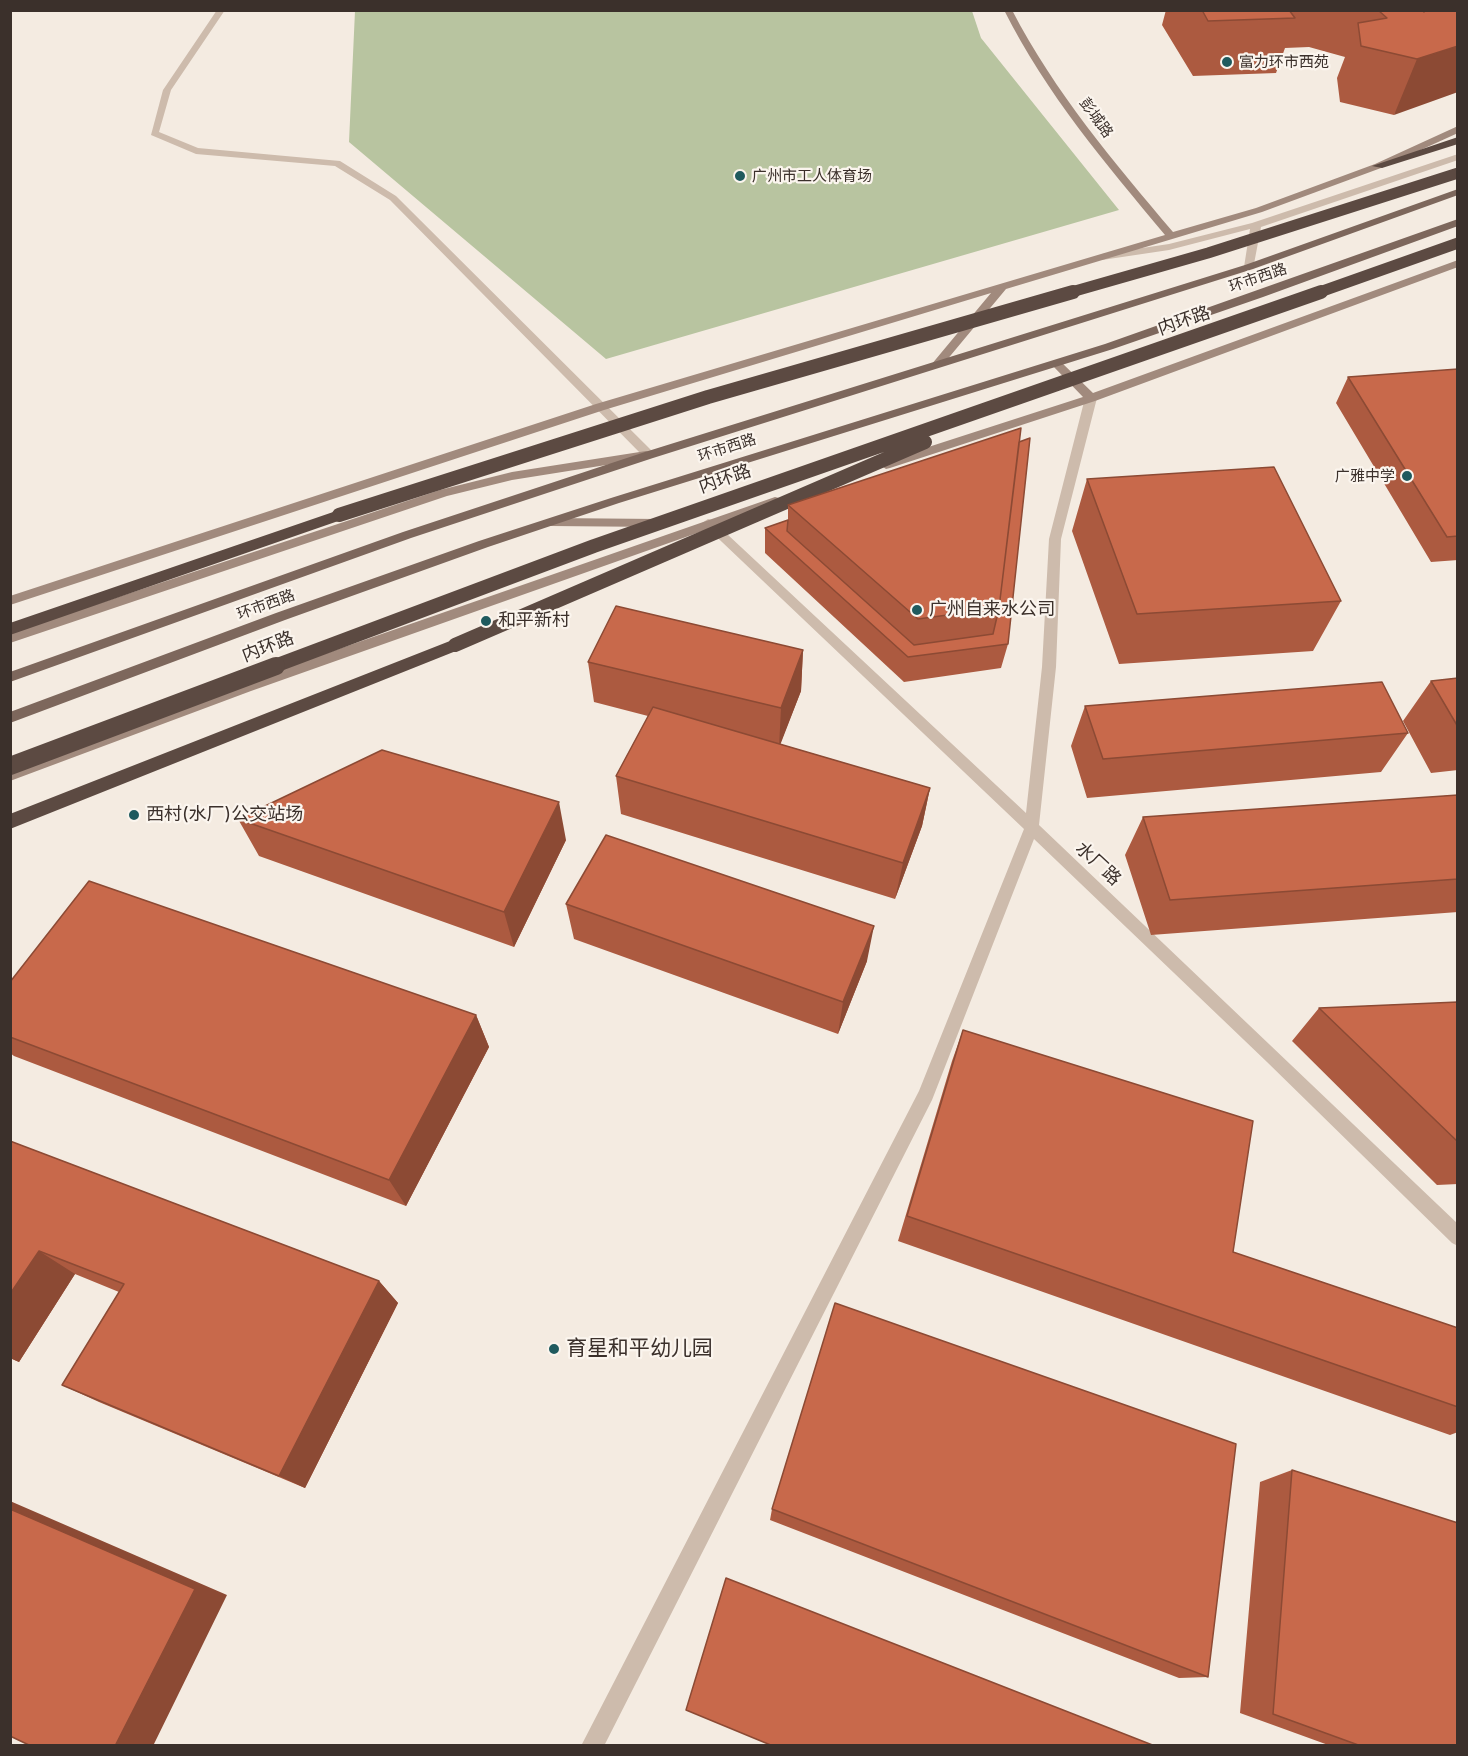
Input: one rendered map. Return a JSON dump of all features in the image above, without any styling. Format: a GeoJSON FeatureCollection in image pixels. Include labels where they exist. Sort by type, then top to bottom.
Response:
{"type":"FeatureCollection","features":[{"type":"Feature","properties":{"kind":"highway"},"geometry":{"type":"LineString","coordinates":[[1378,166],[1458,140]]}},
{"type":"Feature","properties":{"kind":"highway"},"geometry":{"type":"LineString","coordinates":[[10,624],[339,515],[708,397],[1197,256],[1458,173]]}},
{"type":"Feature","properties":{"kind":"highway","name":"内环路"},"geometry":{"type":"LineString","coordinates":[[10,766],[594,546],[1045,390],[1458,243]]}},
{"type":"Feature","properties":{"kind":"highway"},"geometry":{"type":"LineString","coordinates":[[10,822],[455,645],[1045,390]]}},
{"type":"Feature","properties":{"kind":"highway"},"geometry":{"type":"LineString","coordinates":[[10,629],[339,515]]}},
{"type":"Feature","properties":{"kind":"main road","name":"彭城路"},"geometry":{"type":"LineString","coordinates":[[1008,10],[1055,87],[1099,148],[1171,236]]}},
{"type":"Feature","properties":{"kind":"main road"},"geometry":{"type":"LineString","coordinates":[[10,601],[600,407],[1259,210],[1378,166],[1458,129]]}},
{"type":"Feature","properties":{"kind":"main road","name":"环市西路"},"geometry":{"type":"LineString","coordinates":[[10,677],[407,535],[649,455],[1249,267],[1458,192]]}},
{"type":"Feature","properties":{"kind":"main road","name":"环市西路"},"geometry":{"type":"LineString","coordinates":[[10,718],[354,590],[551,522],[768,451],[1057,364],[1262,294],[1458,222]]}},
{"type":"Feature","properties":{"kind":"main road"},"geometry":{"type":"LineString","coordinates":[[10,776],[246,687],[708,523],[1091,398],[1458,263]]}},
{"type":"Feature","properties":{"kind":"main road"},"geometry":{"type":"LineString","coordinates":[[937,365],[1004,285]]}},
{"type":"Feature","properties":{"kind":"main road"},"geometry":{"type":"LineString","coordinates":[[1057,364],[1091,398]]}},
{"type":"Feature","properties":{"kind":"main road"},"geometry":{"type":"LineString","coordinates":[[10,638],[444,493],[512,476],[649,455]]}},
{"type":"Feature","properties":{"kind":"main road"},"geometry":{"type":"LineString","coordinates":[[551,522],[708,523]]}},
{"type":"Feature","properties":{"kind":"street"},"geometry":{"type":"LineString","coordinates":[[221,10],[166,90],[154,133],[196,151],[337,163],[393,198],[649,455]]}},
{"type":"Feature","properties":{"kind":"street"},"geometry":{"type":"LineString","coordinates":[[1102,257],[1169,247],[1256,225],[1458,157]]}},
{"type":"Feature","properties":{"kind":"street"},"geometry":{"type":"LineString","coordinates":[[1249,267],[1259,210]]}},
{"type":"Feature","properties":{"kind":"street"},"geometry":{"type":"LineString","coordinates":[[592,1746],[926,1094],[1031,829],[1049,667],[1055,539],[1091,398]]}},
{"type":"Feature","properties":{"kind":"street","name":"水厂路"},"geometry":{"type":"LineString","coordinates":[[708,523],[1031,829],[1228,1010],[1458,1237]]}},
{"type":"Feature","properties":{"kind":"green space","name":"广州市工人体育场"},"geometry":{"type":"Polygon","coordinates":[[[355,11],[972,11],[981,38],[1119,210],[606,359],[349,142],[355,11]]]}},
{"type":"Feature","properties":{"kind":"building"},"geometry":{"type":"Polygon","coordinates":[[[1202,10],[1289,10],[1295,18],[1208,21],[1202,10]]]}},
{"type":"Feature","properties":{"kind":"building"},"geometry":{"type":"Polygon","coordinates":[[[1378,10],[1422,10],[1424,12],[1427,10],[1458,10],[1458,46],[1417,59],[1361,46],[1358,23],[1387,18],[1378,10]]]}},
{"type":"Feature","properties":{"kind":"building"},"geometry":{"type":"Polygon","coordinates":[[[1458,369],[1458,536],[1447,537],[1348,377],[1458,369]]]}},
{"type":"Feature","properties":{"kind":"building"},"geometry":{"type":"Polygon","coordinates":[[[1021,428],[999,608],[918,619],[788,505],[1021,428]]]}},
{"type":"Feature","properties":{"kind":"building"},"geometry":{"type":"Polygon","coordinates":[[[1030,438],[1008,644],[908,657],[765,528],[788,520],[787,531],[914,645],[993,634],[999,608],[1019,442],[1030,438]]]}},
{"type":"Feature","properties":{"kind":"building"},"geometry":{"type":"Polygon","coordinates":[[[1274,467],[1341,601],[1137,614],[1087,479],[1274,467]]]}},
{"type":"Feature","properties":{"kind":"building"},"geometry":{"type":"Polygon","coordinates":[[[616,606],[803,650],[781,708],[588,662],[616,606]]]}},
{"type":"Feature","properties":{"kind":"building"},"geometry":{"type":"Polygon","coordinates":[[[1458,678],[1458,727],[1431,681],[1458,678]]]}},
{"type":"Feature","properties":{"kind":"building"},"geometry":{"type":"Polygon","coordinates":[[[1382,682],[1408,733],[1103,759],[1085,706],[1382,682]]]}},
{"type":"Feature","properties":{"kind":"building"},"geometry":{"type":"Polygon","coordinates":[[[653,707],[930,788],[903,863],[616,776],[653,707]]]}},
{"type":"Feature","properties":{"kind":"building"},"geometry":{"type":"Polygon","coordinates":[[[382,750],[559,802],[504,912],[238,819],[382,750]]]}},
{"type":"Feature","properties":{"kind":"building"},"geometry":{"type":"Polygon","coordinates":[[[1458,795],[1458,879],[1170,900],[1143,817],[1458,795]]]}},
{"type":"Feature","properties":{"kind":"building"},"geometry":{"type":"Polygon","coordinates":[[[606,835],[874,926],[843,1002],[566,904],[606,835]]]}},
{"type":"Feature","properties":{"kind":"building"},"geometry":{"type":"Polygon","coordinates":[[[89,881],[476,1015],[389,1180],[10,1037],[10,982],[89,881]]]}},
{"type":"Feature","properties":{"kind":"building"},"geometry":{"type":"Polygon","coordinates":[[[1458,1002],[1458,1142],[1319,1008],[1458,1002]]]}},
{"type":"Feature","properties":{"kind":"building"},"geometry":{"type":"Polygon","coordinates":[[[963,1030],[1253,1121],[1233,1252],[1458,1328],[1458,1407],[907,1216],[963,1030]]]}},
{"type":"Feature","properties":{"kind":"building"},"geometry":{"type":"Polygon","coordinates":[[[10,1141],[379,1281],[279,1476],[62,1385],[124,1284],[39,1251],[10,1294],[10,1141]]]}},
{"type":"Feature","properties":{"kind":"building"},"geometry":{"type":"Polygon","coordinates":[[[835,1303],[1236,1444],[1208,1677],[772,1509],[835,1303]]]}},
{"type":"Feature","properties":{"kind":"building"},"geometry":{"type":"Polygon","coordinates":[[[1292,1470],[1458,1523],[1458,1746],[1361,1746],[1273,1714],[1292,1470]]]}},
{"type":"Feature","properties":{"kind":"building"},"geometry":{"type":"Polygon","coordinates":[[[10,1509],[195,1589],[115,1746],[31,1746],[10,1736],[10,1509]]]}},
{"type":"Feature","properties":{"kind":"building"},"geometry":{"type":"Polygon","coordinates":[[[726,1578],[1155,1746],[773,1746],[686,1710],[726,1578]]]}},
{"type":"Feature","properties":{"kind":"place","name":"富力环市西苑"},"geometry":{"type":"Point","coordinates":[1227,62]}},
{"type":"Feature","properties":{"kind":"place","name":"广州市工人体育场"},"geometry":{"type":"Point","coordinates":[740,176]}},
{"type":"Feature","properties":{"kind":"place","name":"广雅中学"},"geometry":{"type":"Point","coordinates":[1407,476]}},
{"type":"Feature","properties":{"kind":"place","name":"广州自来水公司"},"geometry":{"type":"Point","coordinates":[917,610]}},
{"type":"Feature","properties":{"kind":"place","name":"和平新村"},"geometry":{"type":"Point","coordinates":[486,621]}},
{"type":"Feature","properties":{"kind":"place","name":"西村(水厂)公交站场"},"geometry":{"type":"Point","coordinates":[134,815]}},
{"type":"Feature","properties":{"kind":"place","name":"育星和平幼儿园"},"geometry":{"type":"Point","coordinates":[554,1349]}}]}
